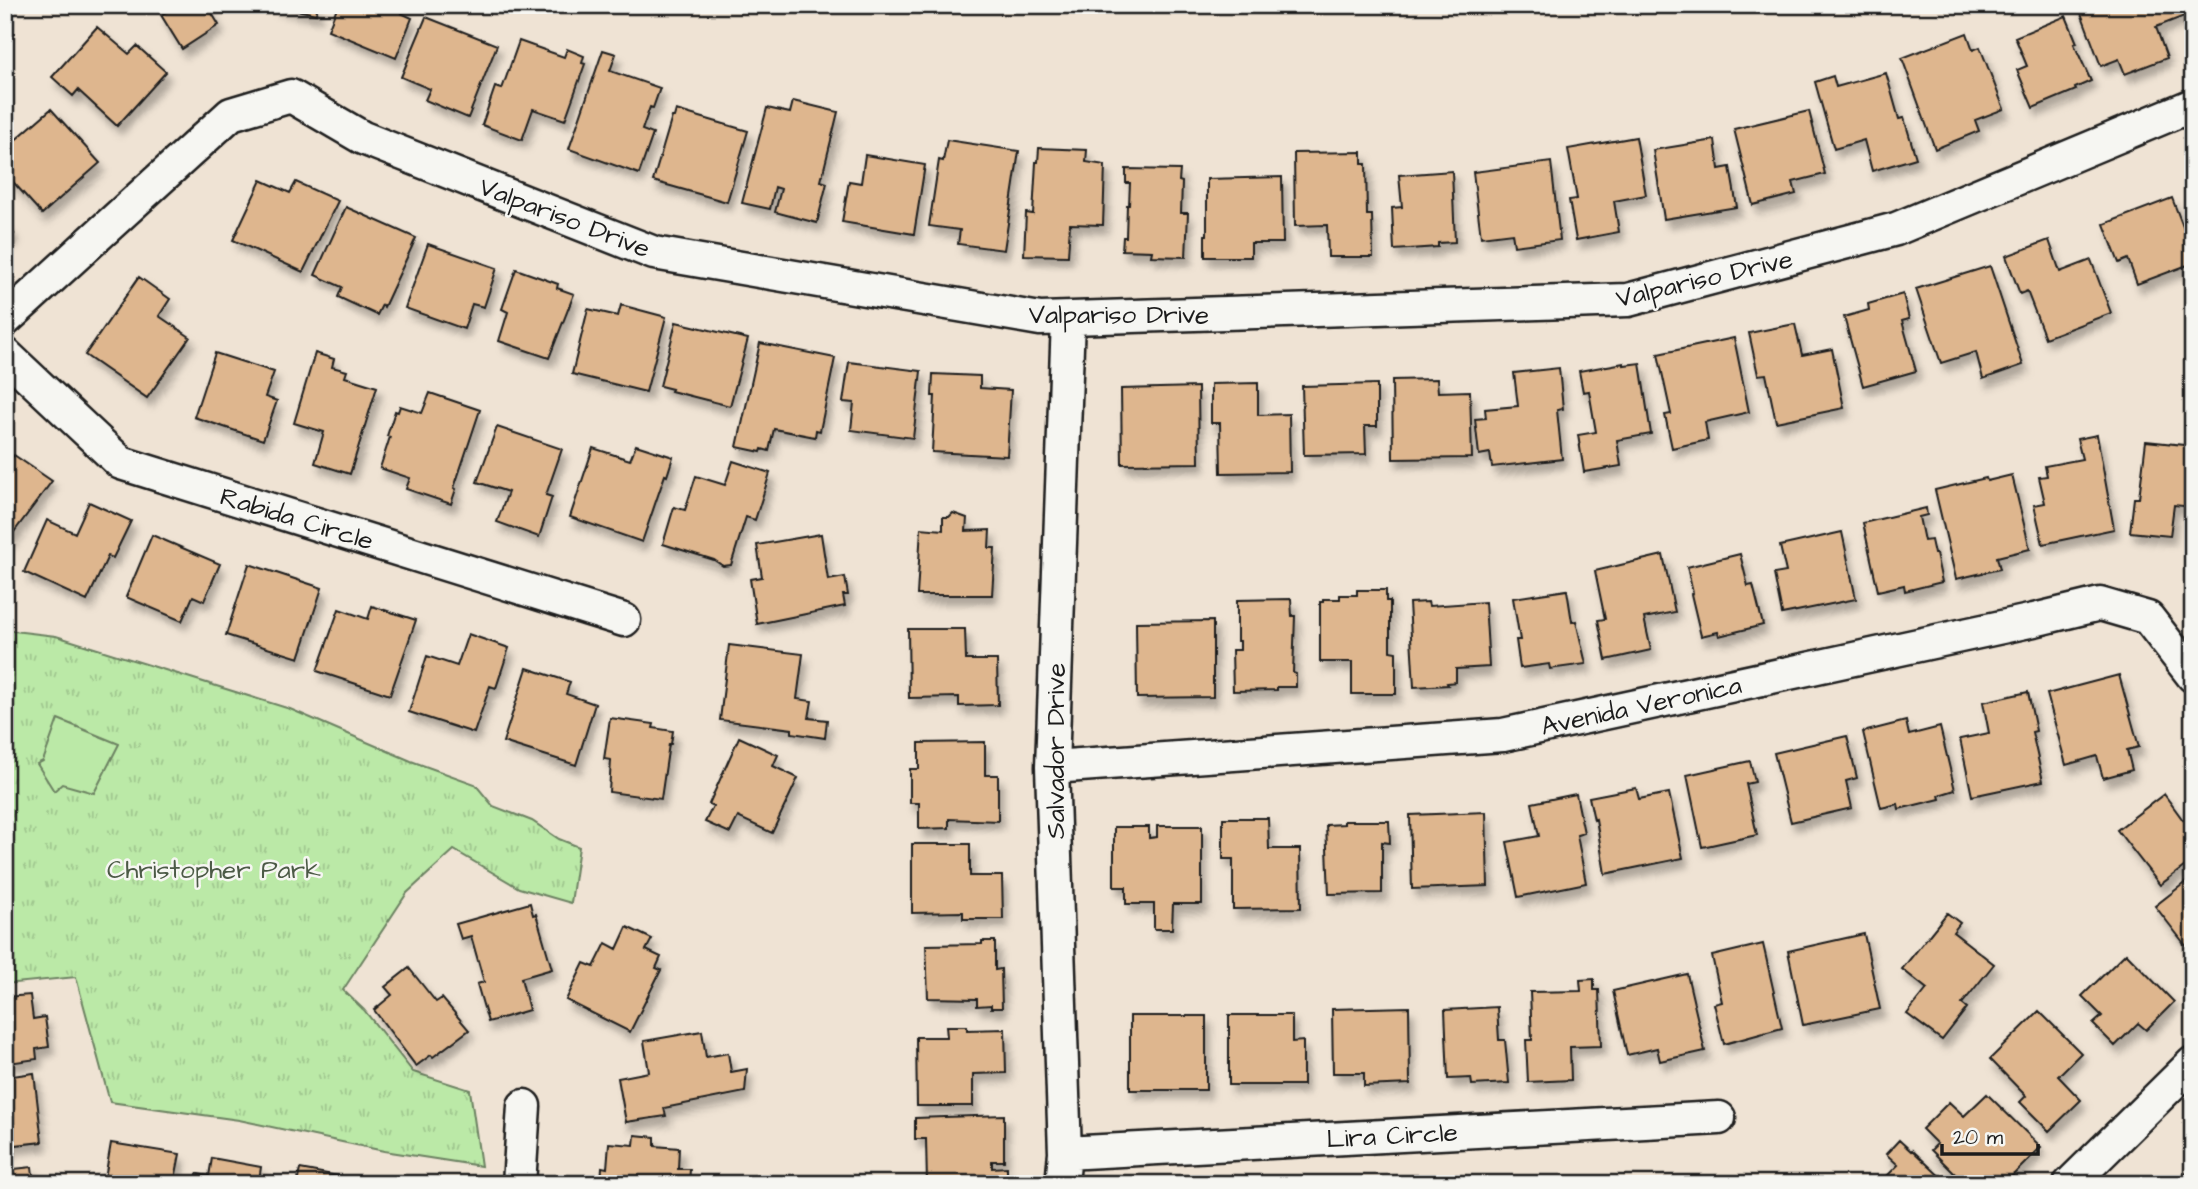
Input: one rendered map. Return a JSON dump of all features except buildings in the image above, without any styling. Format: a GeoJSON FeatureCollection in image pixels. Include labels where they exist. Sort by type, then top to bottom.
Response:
{"type":"FeatureCollection","features":[{"type":"Feature","properties":{"kind":"street","name":"Valpariso Drive"},"geometry":{"type":"LineString","coordinates":[[5,320],[231,114],[291,96],[363,138],[654,253],[1040,319],[1628,300],[1896,229],[2193,105]]}},
{"type":"Feature","properties":{"kind":"street","name":"Salvador Drive"},"geometry":{"type":"LineString","coordinates":[[1063,1168],[1052,767],[1068,319]]}},
{"type":"Feature","properties":{"kind":"street","name":"Rabida Circle"},"geometry":{"type":"LineString","coordinates":[[5,354],[121,463],[624,620]]}},
{"type":"Feature","properties":{"kind":"street","name":"Avenida Veronica"},"geometry":{"type":"LineString","coordinates":[[1052,767],[1503,735],[2100,604],[2147,618],[2193,677]]}},
{"type":"Feature","properties":{"kind":"street"},"geometry":{"type":"LineString","coordinates":[[2070,1184],[2193,1063]]}},
{"type":"Feature","properties":{"kind":"street"},"geometry":{"type":"LineString","coordinates":[[519,1184],[524,1106]]}},
{"type":"Feature","properties":{"kind":"street","name":"Lira Circle"},"geometry":{"type":"LineString","coordinates":[[1063,1168],[1720,1118]]}},
{"type":"Feature","properties":{"kind":"green space","name":"Christopher Park"},"geometry":{"type":"Polygon","coordinates":[[[5,630],[56,636],[290,709],[411,761],[475,784],[493,806],[532,821],[559,839],[579,847],[571,903],[519,888],[454,850],[407,893],[343,990],[364,1010],[413,1072],[470,1090],[481,1166],[384,1151],[239,1120],[110,1102],[76,977],[5,984],[5,630]]]}},
{"type":"Feature","properties":{"kind":"green space"},"geometry":{"type":"Polygon","coordinates":[[[58,719],[119,744],[94,793],[62,784],[54,791],[37,764],[43,761],[58,719]]]}}]}
